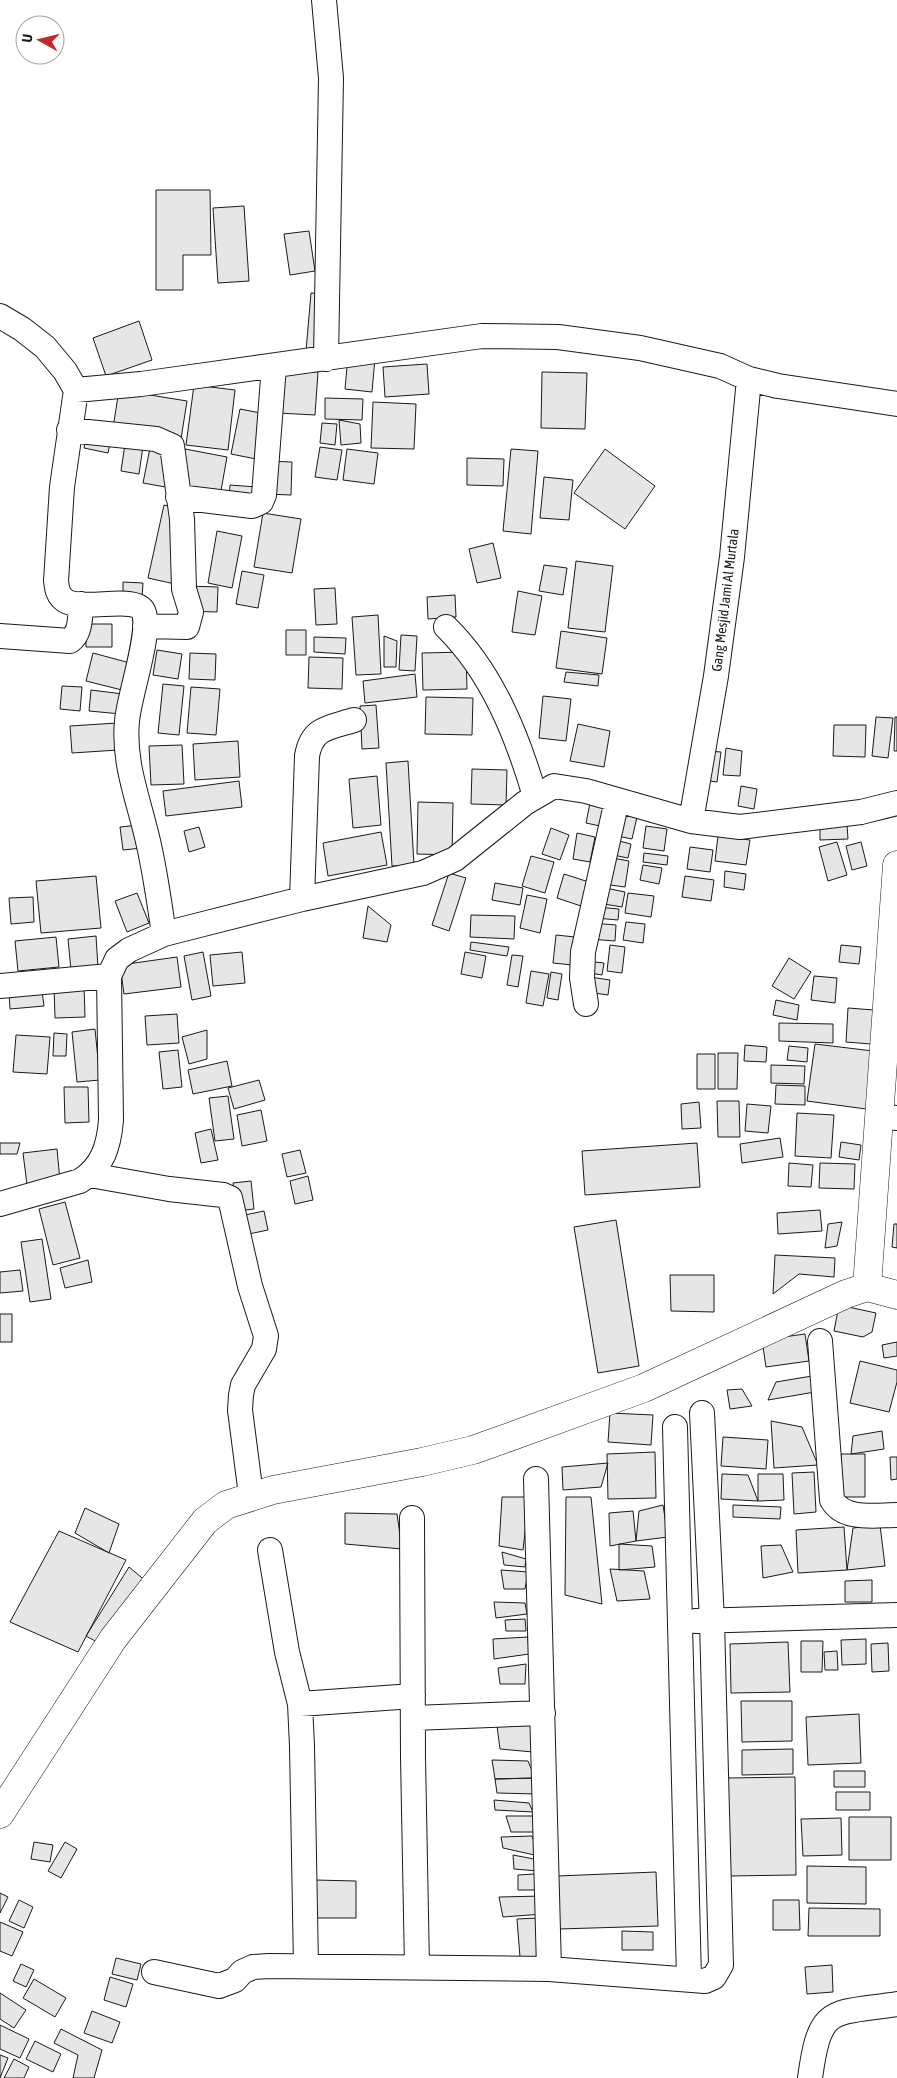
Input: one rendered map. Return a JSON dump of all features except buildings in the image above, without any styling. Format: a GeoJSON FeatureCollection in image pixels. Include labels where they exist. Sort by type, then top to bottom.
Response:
{"type":"FeatureCollection","features":[{"type":"Feature","properties":{"kind":"street"},"geometry":{"type":"LineString","coordinates":[[324,0],[331,78],[326,359]]}},
{"type":"Feature","properties":{"kind":"street"},"geometry":{"type":"LineString","coordinates":[[0,316],[22,328],[45,347],[65,371],[76,390],[62,487],[56,581],[62,598],[66,601],[81,604],[135,604],[144,610],[145,626],[127,721],[127,752],[130,774],[156,878],[164,934]]}},
{"type":"Feature","properties":{"kind":"street"},"geometry":{"type":"LineString","coordinates":[[76,390],[274,366],[482,336],[558,336],[658,352],[720,366],[749,379],[778,386],[897,404]]}},
{"type":"Feature","properties":{"kind":"street"},"geometry":{"type":"LineString","coordinates":[[178,497],[252,506],[261,502],[264,495],[274,366]]}},
{"type":"Feature","properties":{"kind":"street","name":"Gang Mesjid Jami Al Murtala"},"geometry":{"type":"LineString","coordinates":[[692,821],[716,676],[732,557],[749,379]]}},
{"type":"Feature","properties":{"kind":"street"},"geometry":{"type":"LineString","coordinates":[[69,430],[156,439],[172,446],[182,519],[184,589],[190,612],[189,619],[187,627],[145,626]]}},
{"type":"Feature","properties":{"kind":"street"},"geometry":{"type":"LineString","coordinates":[[0,636],[70,641],[76,637],[81,604]]}},
{"type":"Feature","properties":{"kind":"street"},"geometry":{"type":"LineString","coordinates":[[446,627],[466,647],[487,678],[520,747],[535,796]]}},
{"type":"Feature","properties":{"kind":"street"},"geometry":{"type":"LineString","coordinates":[[302,899],[309,741],[317,732],[354,720]]}},
{"type":"Feature","properties":{"kind":"street"},"geometry":{"type":"LineString","coordinates":[[0,1204],[66,1186],[90,1175],[102,1159],[110,1140],[109,976],[117,959],[129,950],[164,934],[302,899],[423,873],[456,859],[535,796],[554,786],[586,791],[692,821],[740,827],[861,812],[897,803]]}},
{"type":"Feature","properties":{"kind":"street"},"geometry":{"type":"LineString","coordinates":[[586,1004],[582,978],[583,952],[617,800]]}},
{"type":"Feature","properties":{"kind":"street"},"geometry":{"type":"LineString","coordinates":[[867,1287],[888,1117],[897,865]]}},
{"type":"Feature","properties":{"kind":"street"},"geometry":{"type":"LineString","coordinates":[[0,986],[109,976]]}},
{"type":"Feature","properties":{"kind":"street"},"geometry":{"type":"LineString","coordinates":[[90,1175],[169,1189],[227,1196],[231,1200],[250,1286],[264,1324],[266,1336],[264,1349],[243,1384],[240,1402],[252,1495]]}},
{"type":"Feature","properties":{"kind":"street"},"geometry":{"type":"LineString","coordinates":[[0,1814],[113,1639],[179,1552],[212,1515],[226,1505],[252,1495],[412,1464],[490,1444],[644,1388],[846,1294],[867,1287],[897,1295]]}},
{"type":"Feature","properties":{"kind":"street"},"geometry":{"type":"LineString","coordinates":[[820,1341],[832,1500],[836,1507],[852,1514],[897,1515]]}},
{"type":"Feature","properties":{"kind":"street"},"geometry":{"type":"LineString","coordinates":[[154,1972],[219,1986],[236,1980],[242,1972],[253,1967],[549,1969],[705,1980],[714,1976],[721,1965],[712,1621],[702,1413]]}},
{"type":"Feature","properties":{"kind":"street"},"geometry":{"type":"LineString","coordinates":[[675,1427],[682,1622],[689,1979]]}},
{"type":"Feature","properties":{"kind":"street"},"geometry":{"type":"LineString","coordinates":[[536,1479],[549,1969]]}},
{"type":"Feature","properties":{"kind":"street"},"geometry":{"type":"LineString","coordinates":[[412,1518],[417,1967]]}},
{"type":"Feature","properties":{"kind":"street"},"geometry":{"type":"LineString","coordinates":[[270,1550],[287,1652],[300,1704],[306,1966]]}},
{"type":"Feature","properties":{"kind":"street"},"geometry":{"type":"LineString","coordinates":[[682,1622],[897,1615]]}},
{"type":"Feature","properties":{"kind":"street"},"geometry":{"type":"LineString","coordinates":[[300,1704],[413,1707],[543,1714]]}},
{"type":"Feature","properties":{"kind":"street"},"geometry":{"type":"LineString","coordinates":[[810,2078],[816,2039],[821,2027],[828,2020],[838,2013],[897,2004]]}}]}
